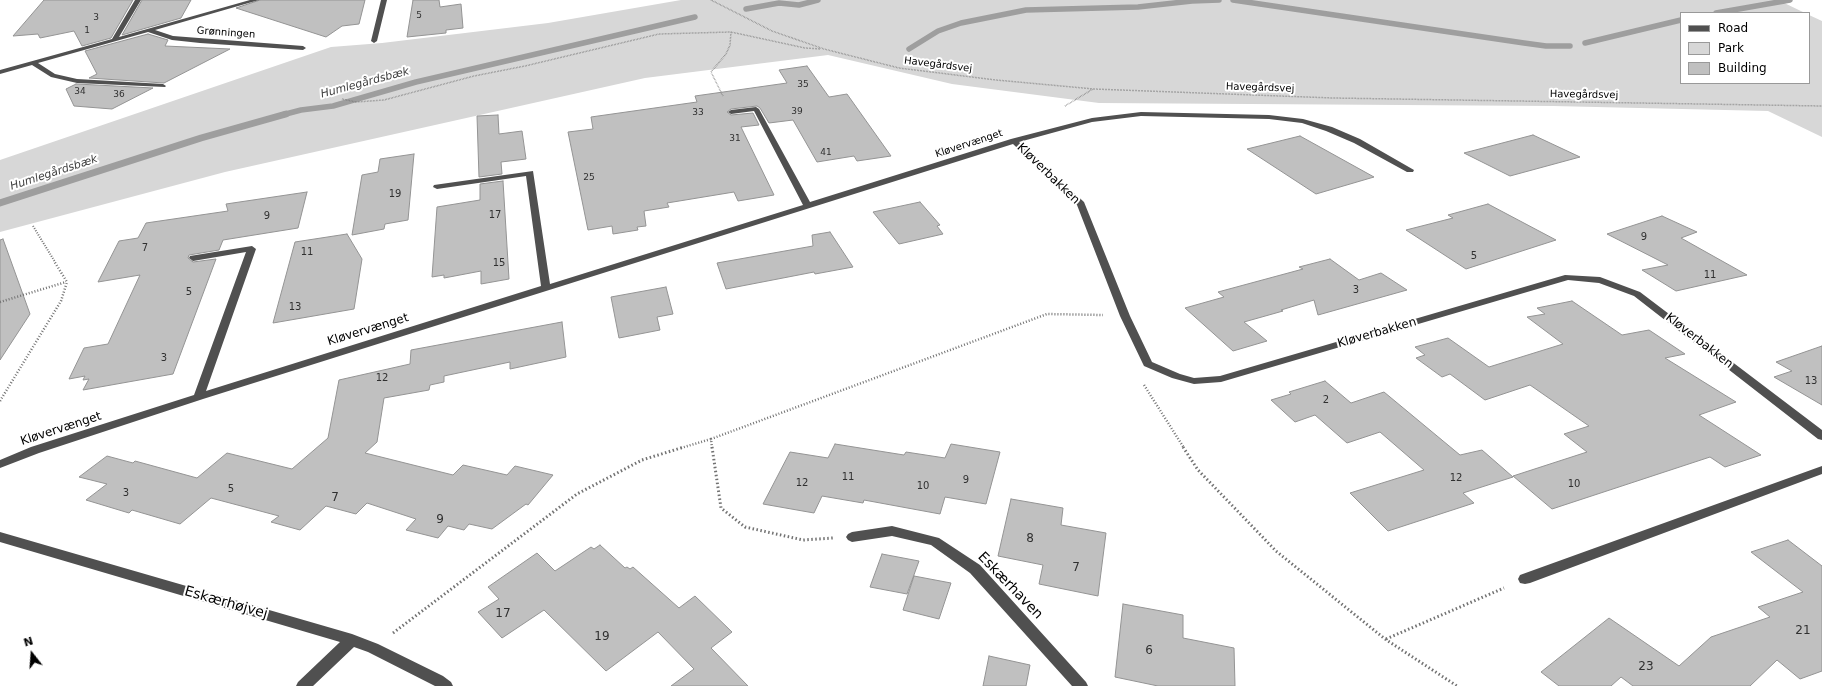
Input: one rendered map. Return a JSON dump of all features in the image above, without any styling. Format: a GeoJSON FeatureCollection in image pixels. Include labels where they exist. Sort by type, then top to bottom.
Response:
{"type":"FeatureCollection","features":[{"type":"Feature","properties":{"kind":"street"},"geometry":{"type":"LineString","coordinates":[[114,40],[138,0]]}},
{"type":"Feature","properties":{"kind":"street","name":"Grønningen"},"geometry":{"type":"LineString","coordinates":[[0,72],[256,0]]}},
{"type":"Feature","properties":{"kind":"street"},"geometry":{"type":"LineString","coordinates":[[374,41],[384,0]]}},
{"type":"Feature","properties":{"kind":"street","name":"Grønningen"},"geometry":{"type":"LineString","coordinates":[[148,30],[172,38],[303,48]]}},
{"type":"Feature","properties":{"kind":"street"},"geometry":{"type":"LineString","coordinates":[[33,63],[53,76],[77,81],[163,86]]}},
{"type":"Feature","properties":{"kind":"street"},"geometry":{"type":"LineString","coordinates":[[731,112],[756,109],[808,206]]}},
{"type":"Feature","properties":{"kind":"street","name":"Kløvervænget"},"geometry":{"type":"LineString","coordinates":[[0,464],[42,448],[199,397],[1014,141],[1092,120],[1140,114],[1269,117],[1303,121],[1329,129],[1357,141],[1410,170]]}},
{"type":"Feature","properties":{"kind":"street","name":"Kløverbakken"},"geometry":{"type":"LineString","coordinates":[[1014,141],[1081,204],[1125,316],[1148,364],[1176,376],[1194,381],[1221,379],[1568,277],[1600,280],[1638,294],[1822,436]]}},
{"type":"Feature","properties":{"kind":"street"},"geometry":{"type":"LineString","coordinates":[[437,187],[530,172],[546,288]]}},
{"type":"Feature","properties":{"kind":"street"},"geometry":{"type":"LineString","coordinates":[[193,258],[252,249],[199,397]]}},
{"type":"Feature","properties":{"kind":"street"},"geometry":{"type":"LineString","coordinates":[[1525,579],[1822,470]]}},
{"type":"Feature","properties":{"kind":"street","name":"Eskærhaven"},"geometry":{"type":"LineString","coordinates":[[852,537],[892,531],[935,541],[975,569],[1081,686]]}},
{"type":"Feature","properties":{"kind":"street","name":"Eskærhøjvej"},"geometry":{"type":"LineString","coordinates":[[0,537],[352,640],[373,648],[438,680],[446,686]]}},
{"type":"Feature","properties":{"kind":"street"},"geometry":{"type":"LineString","coordinates":[[304,686],[352,640]]}},
{"type":"Feature","properties":{"kind":"path","name":"Havegårdsvej"},"geometry":{"type":"LineString","coordinates":[[711,0],[772,31],[824,49],[899,68],[996,80],[1094,89],[1333,98],[1822,106]]}},
{"type":"Feature","properties":{"kind":"path"},"geometry":{"type":"LineString","coordinates":[[342,99],[356,102],[384,100],[474,76],[524,66],[659,34],[730,32],[805,48],[824,49]]}},
{"type":"Feature","properties":{"kind":"path"},"geometry":{"type":"LineString","coordinates":[[730,32],[730,45],[726,54],[711,72],[731,112]]}},
{"type":"Feature","properties":{"kind":"path"},"geometry":{"type":"LineString","coordinates":[[0,402],[62,301],[67,282],[33,226]]}},
{"type":"Feature","properties":{"kind":"path"},"geometry":{"type":"LineString","coordinates":[[0,302],[67,282]]}},
{"type":"Feature","properties":{"kind":"path"},"geometry":{"type":"LineString","coordinates":[[373,648],[577,494],[642,460],[711,439],[1047,314],[1125,316]]}},
{"type":"Feature","properties":{"kind":"path"},"geometry":{"type":"LineString","coordinates":[[1148,364],[1142,382],[1198,470],[1276,552],[1385,639],[1457,686]]}},
{"type":"Feature","properties":{"kind":"path"},"geometry":{"type":"LineString","coordinates":[[711,439],[721,508],[745,527],[803,540],[852,537]]}},
{"type":"Feature","properties":{"kind":"path"},"geometry":{"type":"LineString","coordinates":[[1385,639],[1525,579]]}},
{"type":"Feature","properties":{"kind":"green space"},"geometry":{"type":"Polygon","coordinates":[[[681,0],[1778,0],[1803,12],[1680,12],[1680,84],[1810,84],[1810,15],[1822,21],[1822,137],[1768,111],[1553,106],[1099,103],[952,84],[828,55],[645,78],[225,172],[0,232],[0,160],[331,47],[382,43],[548,23],[681,0]]]}},
{"type":"Feature","properties":{"kind":"building"},"geometry":{"type":"Polygon","coordinates":[[[44,0],[133,0],[111,38],[82,46],[74,31],[40,38],[38,34],[13,36],[44,0]]]}},
{"type":"Feature","properties":{"kind":"building"},"geometry":{"type":"Polygon","coordinates":[[[142,0],[191,0],[181,18],[122,35],[142,0]]]}},
{"type":"Feature","properties":{"kind":"building"},"geometry":{"type":"Polygon","coordinates":[[[260,0],[365,0],[359,24],[342,26],[326,37],[236,8],[260,0]]]}},
{"type":"Feature","properties":{"kind":"building"},"geometry":{"type":"Polygon","coordinates":[[[413,0],[439,0],[440,7],[461,4],[463,28],[446,30],[446,33],[407,37],[413,0]]]}},
{"type":"Feature","properties":{"kind":"building"},"geometry":{"type":"Polygon","coordinates":[[[148,34],[168,40],[165,46],[230,49],[164,83],[89,78],[97,74],[85,51],[148,34]]]}},
{"type":"Feature","properties":{"kind":"building"},"geometry":{"type":"Polygon","coordinates":[[[807,66],[829,97],[847,94],[891,156],[857,161],[854,156],[817,162],[793,120],[769,123],[760,108],[757,106],[731,109],[727,112],[731,115],[753,113],[759,125],[741,127],[774,195],[738,201],[734,192],[667,203],[669,207],[644,211],[646,226],[637,227],[638,230],[613,234],[612,226],[588,230],[568,132],[593,129],[591,117],[697,102],[695,96],[787,83],[779,70],[807,66]]]}},
{"type":"Feature","properties":{"kind":"building"},"geometry":{"type":"Polygon","coordinates":[[[76,84],[153,88],[112,109],[74,106],[66,89],[76,84]]]}},
{"type":"Feature","properties":{"kind":"building"},"geometry":{"type":"Polygon","coordinates":[[[498,115],[499,134],[522,131],[526,159],[501,162],[502,174],[479,177],[477,116],[498,115]]]}},
{"type":"Feature","properties":{"kind":"building"},"geometry":{"type":"Polygon","coordinates":[[[1533,135],[1580,157],[1510,176],[1464,153],[1533,135]]]}},
{"type":"Feature","properties":{"kind":"building"},"geometry":{"type":"Polygon","coordinates":[[[1300,136],[1374,177],[1316,194],[1247,149],[1300,136]]]}},
{"type":"Feature","properties":{"kind":"building"},"geometry":{"type":"Polygon","coordinates":[[[414,154],[408,220],[385,224],[384,229],[352,235],[362,175],[378,172],[380,159],[414,154]]]}},
{"type":"Feature","properties":{"kind":"building"},"geometry":{"type":"Polygon","coordinates":[[[503,181],[509,279],[481,284],[481,271],[444,278],[444,275],[432,277],[437,207],[480,200],[480,184],[503,181]]]}},
{"type":"Feature","properties":{"kind":"building"},"geometry":{"type":"Polygon","coordinates":[[[307,192],[298,228],[223,240],[219,250],[189,255],[188,258],[193,262],[216,259],[173,374],[83,390],[89,379],[83,380],[85,376],[69,379],[84,348],[108,344],[140,275],[98,282],[119,241],[138,238],[146,223],[228,211],[226,204],[307,192]]]}},
{"type":"Feature","properties":{"kind":"building"},"geometry":{"type":"Polygon","coordinates":[[[920,202],[940,225],[937,226],[943,234],[899,244],[873,212],[920,202]]]}},
{"type":"Feature","properties":{"kind":"building"},"geometry":{"type":"Polygon","coordinates":[[[1488,204],[1556,240],[1466,269],[1406,230],[1453,218],[1448,215],[1488,204]]]}},
{"type":"Feature","properties":{"kind":"building"},"geometry":{"type":"Polygon","coordinates":[[[1662,216],[1697,232],[1681,238],[1747,275],[1676,291],[1642,270],[1668,265],[1607,234],[1662,216]]]}},
{"type":"Feature","properties":{"kind":"building"},"geometry":{"type":"Polygon","coordinates":[[[830,232],[853,267],[815,274],[814,272],[726,289],[717,263],[813,246],[812,235],[830,232]]]}},
{"type":"Feature","properties":{"kind":"building"},"geometry":{"type":"Polygon","coordinates":[[[347,234],[362,259],[354,309],[273,323],[295,242],[347,234]]]}},
{"type":"Feature","properties":{"kind":"building"},"geometry":{"type":"Polygon","coordinates":[[[3,239],[30,314],[0,360],[0,240],[3,239]]]}},
{"type":"Feature","properties":{"kind":"building"},"geometry":{"type":"Polygon","coordinates":[[[1330,259],[1359,280],[1381,273],[1407,290],[1318,315],[1314,300],[1244,322],[1267,341],[1233,351],[1185,308],[1224,297],[1218,292],[1303,269],[1299,267],[1330,259]]]}},
{"type":"Feature","properties":{"kind":"building"},"geometry":{"type":"Polygon","coordinates":[[[666,287],[673,314],[657,317],[660,330],[619,338],[611,297],[666,287]]]}},
{"type":"Feature","properties":{"kind":"building"},"geometry":{"type":"Polygon","coordinates":[[[1572,301],[1622,335],[1649,330],[1685,354],[1665,358],[1736,402],[1699,415],[1761,455],[1725,467],[1710,457],[1552,509],[1513,476],[1587,452],[1564,434],[1589,426],[1530,385],[1485,400],[1450,374],[1442,377],[1416,358],[1425,355],[1415,347],[1448,338],[1489,367],[1563,344],[1527,317],[1545,314],[1537,308],[1572,301]]]}},
{"type":"Feature","properties":{"kind":"building"},"geometry":{"type":"Polygon","coordinates":[[[562,322],[566,357],[510,369],[510,362],[444,376],[444,382],[430,385],[429,390],[384,398],[377,442],[365,453],[453,475],[463,465],[507,475],[515,466],[553,475],[528,505],[526,504],[492,529],[469,524],[464,530],[448,526],[438,538],[406,530],[416,519],[367,503],[356,514],[326,506],[300,530],[271,522],[279,516],[211,498],[180,524],[132,510],[129,513],[86,500],[107,484],[79,477],[107,456],[133,463],[135,461],[197,478],[227,453],[292,469],[328,438],[339,380],[410,364],[411,350],[562,322]]]}},
{"type":"Feature","properties":{"kind":"building"},"geometry":{"type":"Polygon","coordinates":[[[1822,346],[1822,405],[1774,377],[1792,371],[1776,362],[1822,346]]]}},
{"type":"Feature","properties":{"kind":"building"},"geometry":{"type":"Polygon","coordinates":[[[1325,381],[1351,403],[1384,392],[1460,455],[1482,450],[1513,477],[1463,493],[1474,503],[1388,531],[1350,493],[1424,470],[1380,432],[1347,443],[1315,415],[1295,422],[1271,400],[1291,394],[1289,392],[1325,381]]]}},
{"type":"Feature","properties":{"kind":"building"},"geometry":{"type":"Polygon","coordinates":[[[835,444],[904,455],[906,452],[945,458],[951,444],[1000,452],[986,504],[945,497],[940,514],[864,500],[863,503],[822,496],[814,513],[763,504],[790,452],[828,458],[835,444]]]}},
{"type":"Feature","properties":{"kind":"building"},"geometry":{"type":"Polygon","coordinates":[[[1011,499],[1063,508],[1061,525],[1106,533],[1098,596],[1039,584],[1043,565],[998,556],[1011,499]]]}},
{"type":"Feature","properties":{"kind":"building"},"geometry":{"type":"Polygon","coordinates":[[[1788,540],[1822,566],[1822,671],[1800,679],[1777,660],[1750,686],[1633,686],[1621,677],[1611,686],[1559,686],[1541,672],[1609,618],[1679,666],[1711,637],[1770,617],[1758,607],[1803,592],[1751,552],[1788,540]]]}},
{"type":"Feature","properties":{"kind":"building"},"geometry":{"type":"Polygon","coordinates":[[[600,545],[625,568],[627,567],[630,569],[633,567],[679,608],[695,596],[732,632],[711,648],[748,686],[671,686],[694,669],[658,632],[606,671],[544,610],[502,638],[478,612],[499,599],[488,587],[537,553],[555,571],[591,547],[594,549],[600,545]]]}},
{"type":"Feature","properties":{"kind":"building"},"geometry":{"type":"Polygon","coordinates":[[[882,554],[919,561],[907,594],[870,587],[882,554]]]}},
{"type":"Feature","properties":{"kind":"building"},"geometry":{"type":"Polygon","coordinates":[[[914,576],[951,583],[939,619],[903,610],[914,576]]]}},
{"type":"Feature","properties":{"kind":"building"},"geometry":{"type":"Polygon","coordinates":[[[1123,604],[1183,615],[1183,638],[1234,648],[1235,686],[1158,686],[1115,677],[1123,604]]]}},
{"type":"Feature","properties":{"kind":"building"},"geometry":{"type":"Polygon","coordinates":[[[989,656],[1030,665],[1026,686],[983,686],[989,656]]]}},
{"type":"Feature","properties":{"kind":"waterway","name":"Humlegårdsbæk"},"geometry":{"type":"LineString","coordinates":[[746,9],[779,3],[799,5],[818,0]]}},
{"type":"Feature","properties":{"kind":"waterway"},"geometry":{"type":"LineString","coordinates":[[909,49],[938,31],[961,23],[1026,10],[1138,7],[1192,1],[1219,0]]}},
{"type":"Feature","properties":{"kind":"waterway"},"geometry":{"type":"LineString","coordinates":[[1233,0],[1524,43],[1546,46],[1570,46]]}},
{"type":"Feature","properties":{"kind":"waterway"},"geometry":{"type":"LineString","coordinates":[[1722,12],[1790,0]]}},
{"type":"Feature","properties":{"kind":"waterway","name":"Humlegårdsbæk"},"geometry":{"type":"LineString","coordinates":[[282,115],[301,110],[333,106],[416,82],[695,17]]}},
{"type":"Feature","properties":{"kind":"waterway"},"geometry":{"type":"LineString","coordinates":[[1585,43],[1680,20]]}},
{"type":"Feature","properties":{"kind":"waterway","name":"Humlegårdsbæk"},"geometry":{"type":"LineString","coordinates":[[0,203],[201,138],[286,114]]}}]}
